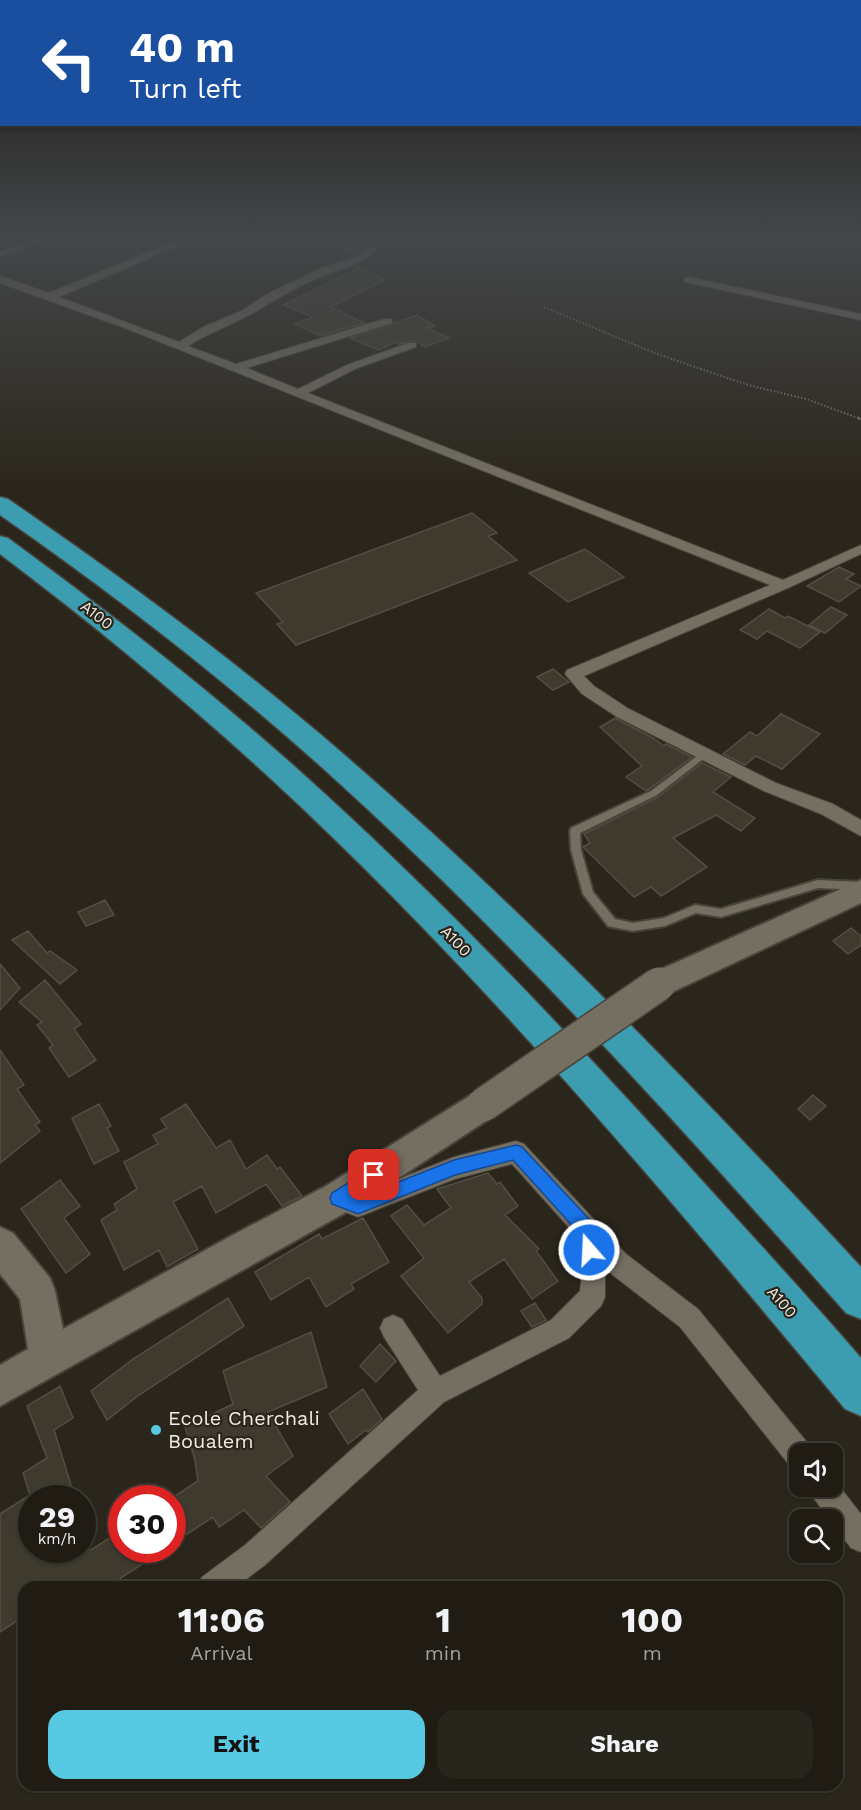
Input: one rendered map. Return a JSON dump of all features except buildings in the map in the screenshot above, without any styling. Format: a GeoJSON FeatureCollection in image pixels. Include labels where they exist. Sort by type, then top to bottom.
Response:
{"type":"FeatureCollection","features":[{"type":"Feature","properties":{"kind":"highway","name":"A100"},"geometry":{"type":"LineString","coordinates":[[0,504],[195,646],[337,765],[389,813],[552,969],[692,1114],[861,1299]]}},
{"type":"Feature","properties":{"kind":"highway","name":"A100"},"geometry":{"type":"LineString","coordinates":[[0,543],[78,600],[178,681],[288,778],[416,899],[612,1108],[861,1393]]}},
{"type":"Feature","properties":{"kind":"street"},"geometry":{"type":"LineString","coordinates":[[114,321],[783,585]]}},
{"type":"Feature","properties":{"kind":"street"},"geometry":{"type":"LineString","coordinates":[[180,346],[207,328],[224,321]]}},
{"type":"Feature","properties":{"kind":"street"},"geometry":{"type":"LineString","coordinates":[[236,368],[386,321]]}},
{"type":"Feature","properties":{"kind":"street"},"geometry":{"type":"LineString","coordinates":[[299,393],[351,367],[412,345]]}},
{"type":"Feature","properties":{"kind":"street"},"geometry":{"type":"LineString","coordinates":[[861,549],[783,585],[573,674],[588,690],[623,713],[770,787],[827,809],[861,829]]}},
{"type":"Feature","properties":{"kind":"street"},"geometry":{"type":"LineString","coordinates":[[0,1387],[233,1254],[338,1198],[483,1105],[659,984],[861,891]]}},
{"type":"Feature","properties":{"kind":"street"},"geometry":{"type":"LineString","coordinates":[[338,1198],[358,1206],[454,1168],[516,1152],[617,1263],[689,1318],[790,1443]]}},
{"type":"Feature","properties":{"kind":"street"},"geometry":{"type":"LineString","coordinates":[[220,1581],[255,1555],[435,1393],[560,1329],[592,1297],[594,1273],[585,1227]]}},
{"type":"Feature","properties":{"kind":"street"},"geometry":{"type":"LineString","coordinates":[[0,1245],[37,1291],[49,1358]]}},
{"type":"Feature","properties":{"kind":"street"},"geometry":{"type":"LineString","coordinates":[[393,1328],[435,1393]]}},
{"type":"Feature","properties":{"kind":"street"},"geometry":{"type":"LineString","coordinates":[[830,1497],[861,1538]]}},
{"type":"Feature","properties":{"kind":"lane"},"geometry":{"type":"LineString","coordinates":[[704,754],[654,793],[575,831],[576,850],[588,894],[612,923],[633,927],[665,922],[695,909],[721,913],[818,884],[861,886]]}},
{"type":"Feature","properties":{"kind":"path"},"geometry":{"type":"LineString","coordinates":[[579,321],[657,354],[748,385],[806,399],[861,419]]}},
{"type":"Feature","properties":{"kind":"place","name":"Ecole Cherchali Boualem"},"geometry":{"type":"Point","coordinates":[156,1430]}},
{"type":"Feature","properties":{"kind":"route"},"geometry":{"type":"LineString","coordinates":[[374,1175],[338,1198],[358,1206],[454,1168],[516,1152],[585,1227],[589,1250]]}}]}
